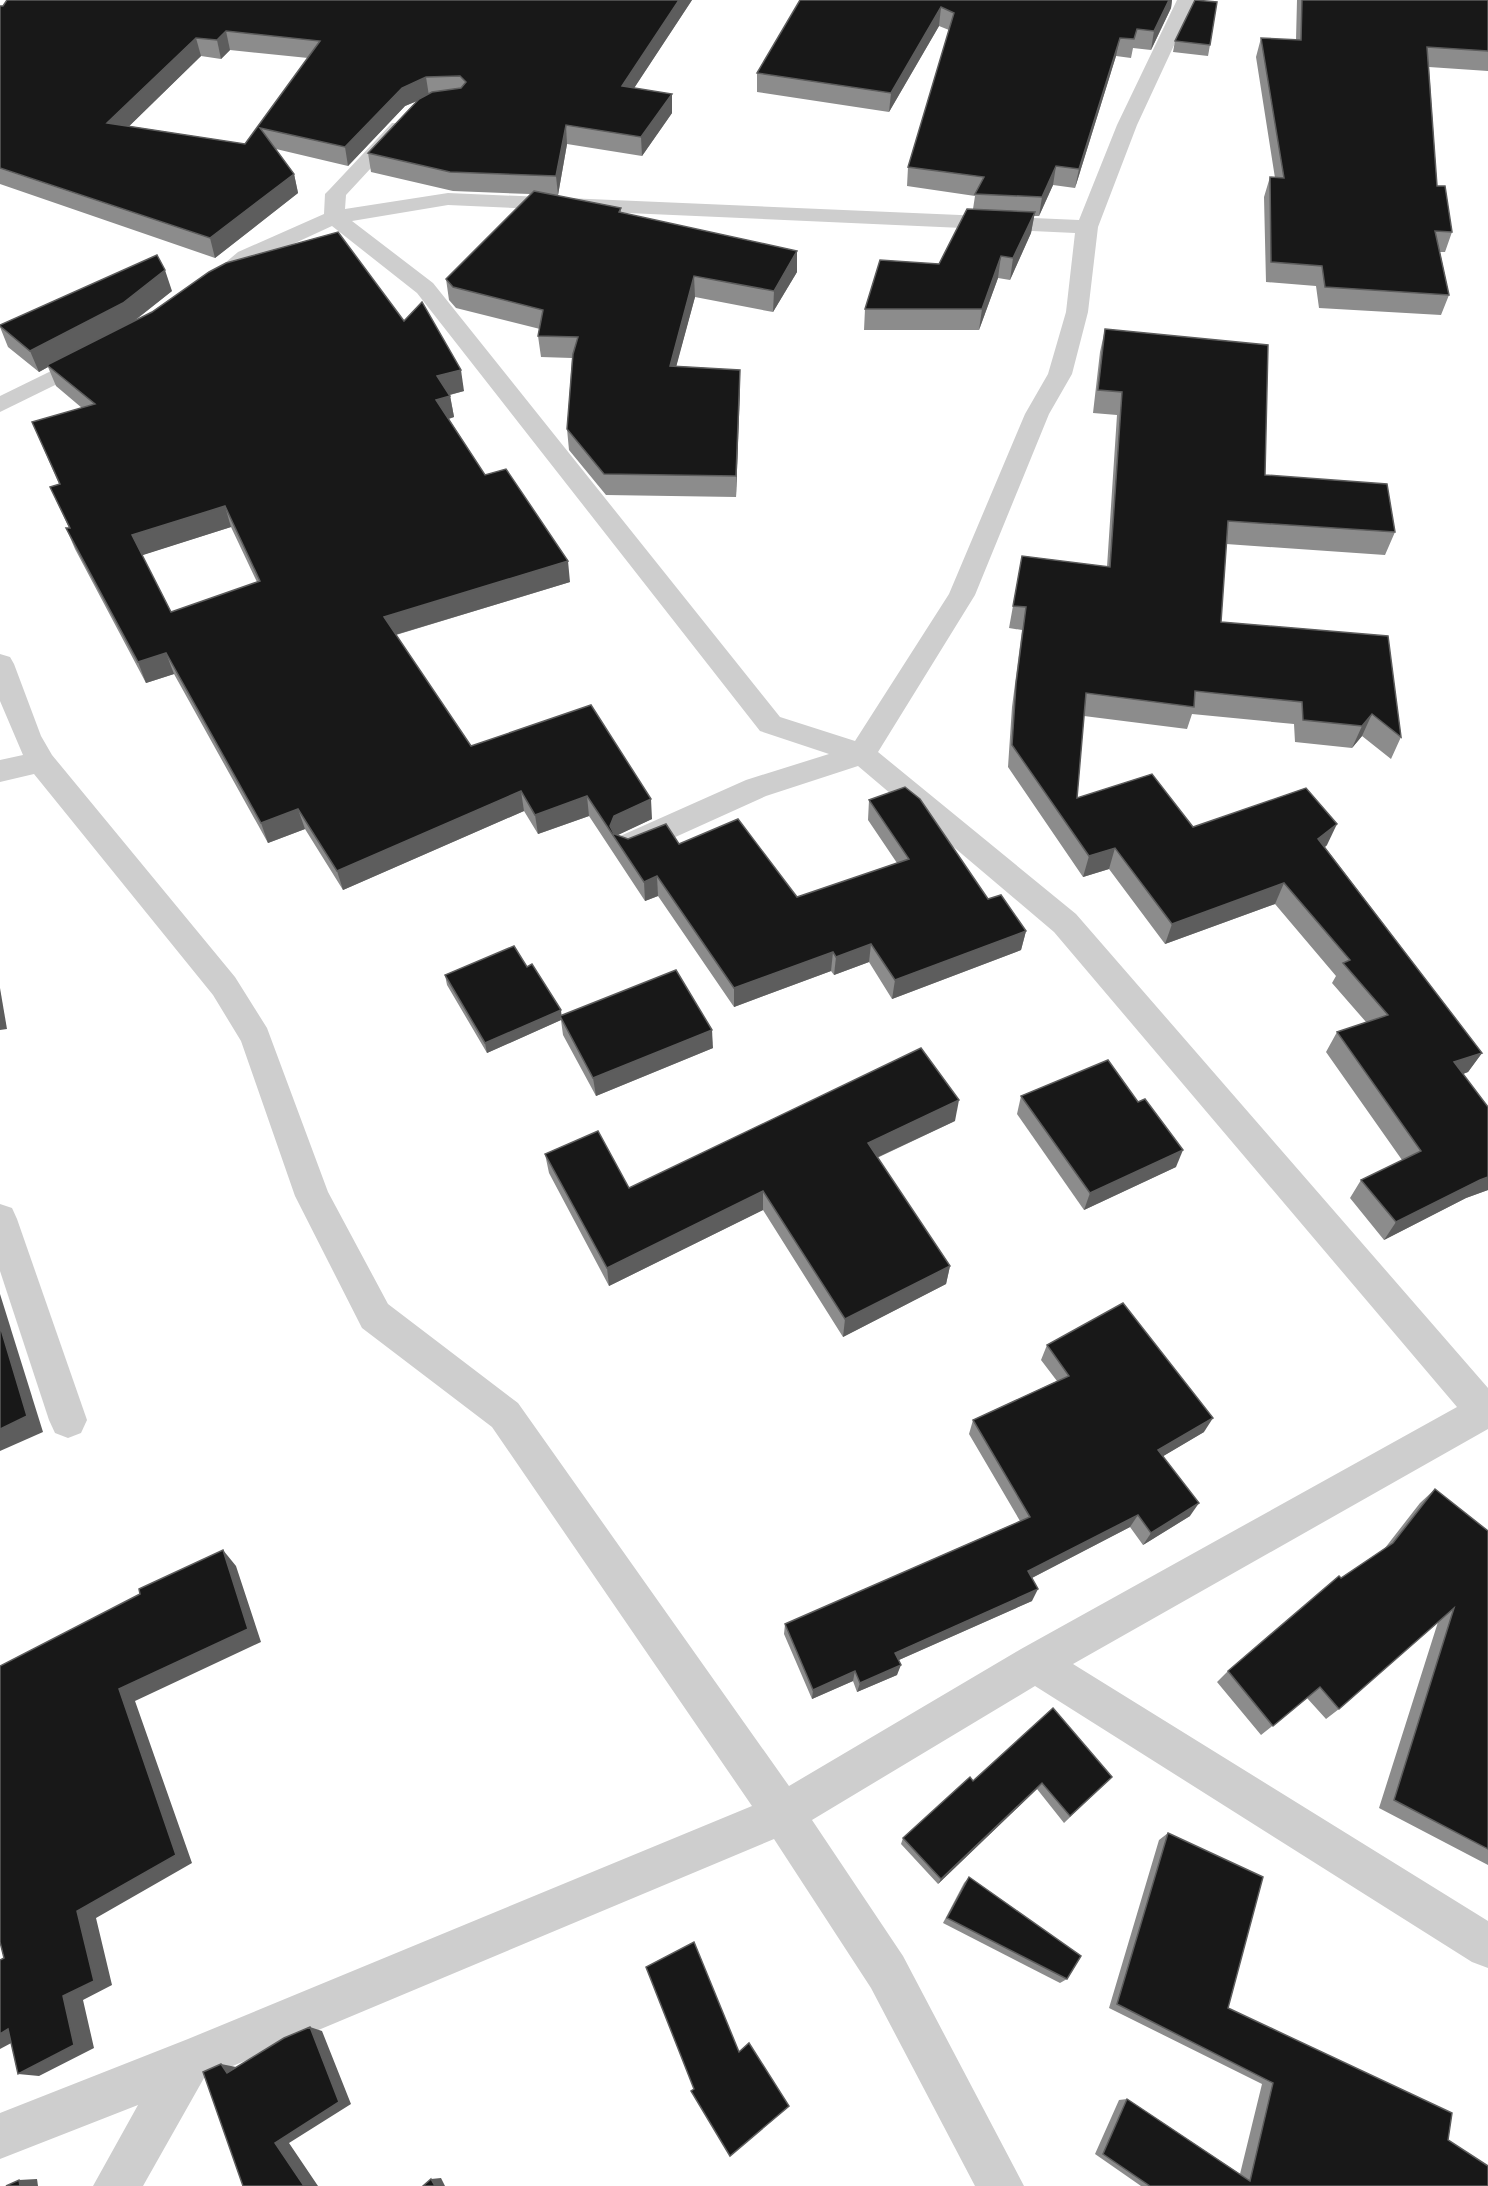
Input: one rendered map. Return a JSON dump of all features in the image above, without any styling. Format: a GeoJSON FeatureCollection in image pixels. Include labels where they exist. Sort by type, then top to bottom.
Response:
{"type":"FeatureCollection","features":[{"type":"Feature","properties":{"kind":"street"},"geometry":{"type":"LineString","coordinates":[[629,845],[756,788],[862,754],[962,595],[1037,414],[1060,374],[1077,312],[1087,227],[1127,125],[1186,0]]}},
{"type":"Feature","properties":{"kind":"street"},"geometry":{"type":"LineString","coordinates":[[334,218],[336,194],[414,112]]}},
{"type":"Feature","properties":{"kind":"street"},"geometry":{"type":"LineString","coordinates":[[191,298],[246,257],[334,218],[448,199],[1087,227]]}},
{"type":"Feature","properties":{"kind":"street"},"geometry":{"type":"LineString","coordinates":[[0,2136],[188,2062],[783,1814],[1035,1663],[1486,1410],[1065,923],[862,754],[770,724],[425,288],[334,218]]}},
{"type":"Feature","properties":{"kind":"street"},"geometry":{"type":"LineString","coordinates":[[0,405],[110,348]]}},
{"type":"Feature","properties":{"kind":"street"},"geometry":{"type":"LineString","coordinates":[[0,664],[27,736],[41,762],[224,986],[256,1037],[312,1196],[375,1316],[505,1415],[783,1814],[887,1972],[1000,2186]]}},
{"type":"Feature","properties":{"kind":"street"},"geometry":{"type":"LineString","coordinates":[[0,771],[41,762]]}},
{"type":"Feature","properties":{"kind":"street"},"geometry":{"type":"LineString","coordinates":[[0,1219],[68,1420]]}},
{"type":"Feature","properties":{"kind":"street"},"geometry":{"type":"LineString","coordinates":[[1035,1663],[1488,1946]]}},
{"type":"Feature","properties":{"kind":"street"},"geometry":{"type":"LineString","coordinates":[[117,2186],[188,2062]]}},
{"type":"Feature","properties":{"kind":"building"},"geometry":{"type":"Polygon","coordinates":[[[7,0],[679,0],[622,86],[672,94],[641,137],[566,125],[556,176],[450,172],[368,153],[419,99],[432,92],[461,88],[466,82],[460,76],[426,77],[402,88],[345,147],[260,128],[294,174],[210,238],[0,168],[0,6],[3,6],[7,0]],[[226,31],[217,40],[196,38],[107,123],[245,144],[320,41],[226,31]]]}},
{"type":"Feature","properties":{"kind":"building"},"geometry":{"type":"Polygon","coordinates":[[[800,0],[1169,0],[1154,31],[1137,29],[1134,39],[1120,38],[1079,169],[1056,166],[1042,197],[975,194],[984,177],[908,167],[954,13],[941,7],[891,93],[757,73],[800,0]]]}},
{"type":"Feature","properties":{"kind":"building"},"geometry":{"type":"Polygon","coordinates":[[[1195,0],[1217,2],[1210,45],[1175,41],[1195,0]]]}},
{"type":"Feature","properties":{"kind":"building"},"geometry":{"type":"Polygon","coordinates":[[[1302,0],[1488,0],[1488,51],[1427,47],[1437,186],[1445,186],[1452,232],[1435,231],[1449,295],[1325,287],[1322,266],[1271,262],[1270,177],[1284,178],[1261,38],[1301,40],[1302,0]]]}},
{"type":"Feature","properties":{"kind":"building"},"geometry":{"type":"Polygon","coordinates":[[[534,191],[621,208],[619,212],[797,251],[774,291],[694,276],[670,366],[740,370],[736,476],[604,474],[567,429],[573,354],[578,337],[538,336],[543,310],[453,287],[446,279],[534,191]]]}},
{"type":"Feature","properties":{"kind":"building"},"geometry":{"type":"Polygon","coordinates":[[[967,209],[1035,212],[1013,258],[1001,256],[982,309],[865,309],[880,260],[939,264],[967,209]]]}},
{"type":"Feature","properties":{"kind":"building"},"geometry":{"type":"Polygon","coordinates":[[[338,232],[404,321],[422,302],[461,370],[437,376],[450,396],[436,400],[485,475],[506,469],[568,561],[384,617],[471,746],[591,705],[651,799],[614,816],[610,826],[614,834],[628,839],[666,824],[679,844],[738,819],[797,897],[909,859],[869,800],[905,787],[920,799],[988,899],[1001,895],[1026,931],[895,980],[871,944],[836,957],[833,952],[734,988],[657,876],[644,882],[587,796],[535,815],[521,791],[337,871],[298,809],[261,823],[166,653],[138,662],[66,528],[70,528],[50,487],[60,484],[32,422],[95,404],[47,365],[152,312],[209,272],[226,263],[338,232]],[[225,506],[132,535],[171,612],[260,581],[225,506]]]}},
{"type":"Feature","properties":{"kind":"building"},"geometry":{"type":"Polygon","coordinates":[[[157,255],[165,270],[123,303],[30,351],[0,326],[0,325],[157,255]]]}},
{"type":"Feature","properties":{"kind":"building"},"geometry":{"type":"Polygon","coordinates":[[[1105,329],[1268,345],[1265,475],[1387,484],[1395,532],[1228,521],[1221,622],[1388,636],[1401,737],[1372,714],[1362,726],[1303,720],[1302,702],[1195,691],[1194,707],[1086,693],[1077,798],[1152,774],[1193,827],[1306,788],[1337,824],[1318,839],[1482,1053],[1454,1062],[1488,1107],[1488,1177],[1396,1222],[1361,1180],[1421,1151],[1337,1032],[1388,1015],[1343,963],[1350,960],[1284,883],[1172,924],[1115,848],[1089,856],[1012,745],[1016,684],[1026,607],[1013,606],[1022,556],[1110,567],[1122,392],[1098,390],[1105,329]]]}},
{"type":"Feature","properties":{"kind":"building"},"geometry":{"type":"Polygon","coordinates":[[[514,946],[527,967],[532,964],[561,1010],[485,1043],[445,975],[514,946]]]}},
{"type":"Feature","properties":{"kind":"building"},"geometry":{"type":"Polygon","coordinates":[[[676,970],[712,1030],[593,1078],[560,1016],[676,970]]]}},
{"type":"Feature","properties":{"kind":"building"},"geometry":{"type":"Polygon","coordinates":[[[921,1048],[959,1100],[868,1143],[950,1266],[845,1319],[763,1191],[607,1268],[545,1154],[598,1131],[629,1188],[921,1048]]]}},
{"type":"Feature","properties":{"kind":"building"},"geometry":{"type":"Polygon","coordinates":[[[1108,1060],[1138,1102],[1145,1099],[1183,1150],[1090,1193],[1021,1096],[1108,1060]]]}},
{"type":"Feature","properties":{"kind":"building"},"geometry":{"type":"Polygon","coordinates":[[[1123,1303],[1213,1418],[1158,1450],[1199,1503],[1151,1533],[1138,1515],[1028,1571],[1038,1589],[895,1653],[901,1665],[860,1683],[855,1671],[813,1690],[785,1624],[1030,1517],[973,1420],[1069,1376],[1047,1345],[1123,1303]]]}},
{"type":"Feature","properties":{"kind":"building"},"geometry":{"type":"Polygon","coordinates":[[[0,1326],[27,1416],[0,1429],[0,1326]]]}},
{"type":"Feature","properties":{"kind":"building"},"geometry":{"type":"Polygon","coordinates":[[[1435,1489],[1488,1531],[1488,1849],[1394,1800],[1454,1608],[1339,1709],[1320,1687],[1273,1726],[1228,1671],[1339,1576],[1341,1578],[1393,1543],[1435,1489]]]}},
{"type":"Feature","properties":{"kind":"building"},"geometry":{"type":"Polygon","coordinates":[[[223,1550],[248,1629],[119,1689],[176,1855],[77,1911],[94,1981],[63,1996],[74,2045],[18,2074],[8,2029],[0,2034],[0,1960],[4,1958],[0,1942],[0,1666],[140,1594],[139,1589],[223,1550]]]}},
{"type":"Feature","properties":{"kind":"building"},"geometry":{"type":"Polygon","coordinates":[[[1053,1708],[1112,1777],[1070,1816],[1042,1783],[941,1879],[903,1838],[970,1777],[973,1781],[1053,1708]]]}},
{"type":"Feature","properties":{"kind":"building"},"geometry":{"type":"Polygon","coordinates":[[[1168,1833],[1263,1877],[1228,2008],[1452,2113],[1448,2140],[1488,2166],[1488,2186],[1150,2186],[1103,2154],[1127,2099],[1250,2181],[1273,2083],[1117,2004],[1168,1833]]]}},
{"type":"Feature","properties":{"kind":"building"},"geometry":{"type":"Polygon","coordinates":[[[969,1877],[1081,1956],[1067,1979],[947,1918],[969,1877]]]}},
{"type":"Feature","properties":{"kind":"building"},"geometry":{"type":"Polygon","coordinates":[[[694,1942],[739,2052],[749,2043],[789,2106],[730,2156],[691,2091],[694,2089],[646,1967],[694,1942]]]}},
{"type":"Feature","properties":{"kind":"building"},"geometry":{"type":"Polygon","coordinates":[[[310,2027],[339,2102],[275,2143],[304,2186],[243,2186],[203,2072],[221,2064],[227,2073],[284,2038],[310,2027]]]}},
{"type":"Feature","properties":{"kind":"building"},"geometry":{"type":"Polygon","coordinates":[[[431,2179],[435,2186],[423,2186],[431,2179]]]}},
{"type":"Feature","properties":{"kind":"building"},"geometry":{"type":"Polygon","coordinates":[[[19,2180],[20,2186],[6,2186],[19,2180]]]}}]}
